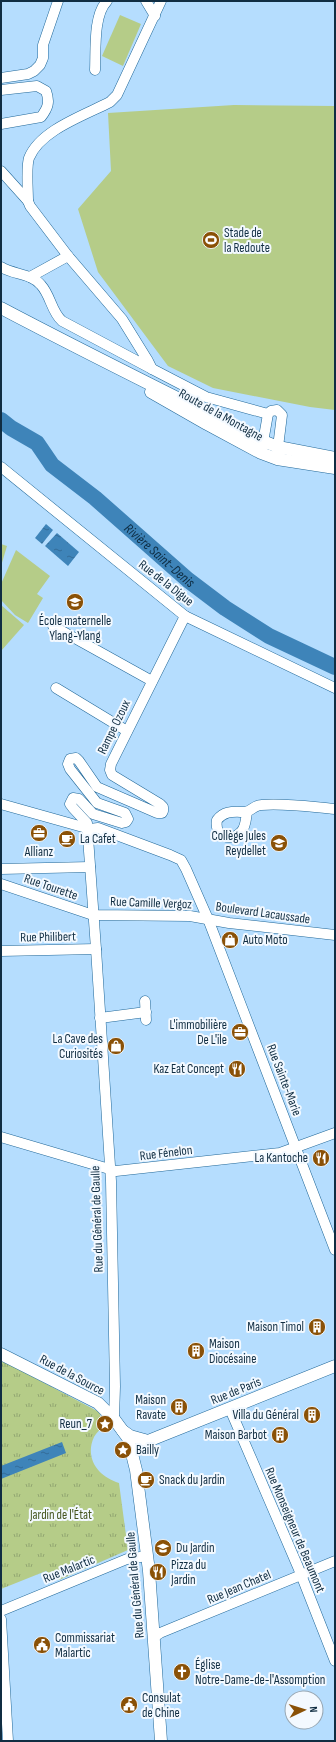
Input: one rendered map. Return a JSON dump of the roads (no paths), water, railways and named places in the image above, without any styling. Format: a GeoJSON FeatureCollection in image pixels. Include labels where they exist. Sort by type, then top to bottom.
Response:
{"type":"FeatureCollection","features":[{"type":"Feature","properties":{"kind":"main road","name":"Route de la Montagne"},"geometry":{"type":"LineString","coordinates":[[1,308],[103,362],[134,375],[262,447],[277,453],[335,468]]}},
{"type":"Feature","properties":{"kind":"main road","name":"Route de la Montagne"},"geometry":{"type":"LineString","coordinates":[[277,453],[335,458]]}},
{"type":"Feature","properties":{"kind":"main road","name":"Rue de la Source"},"geometry":{"type":"LineString","coordinates":[[1,1354],[98,1403],[114,1418],[122,1430]]}},
{"type":"Feature","properties":{"kind":"main road","name":"Rue de Paris"},"geometry":{"type":"LineString","coordinates":[[148,1441],[335,1366]]}},
{"type":"Feature","properties":{"kind":"main road"},"geometry":{"type":"LineString","coordinates":[[122,1430],[130,1436],[148,1441],[136,1470]]}},
{"type":"Feature","properties":{"kind":"main road","name":"Rue du Général de Gaulle"},"geometry":{"type":"LineString","coordinates":[[122,1430],[128,1438],[136,1470],[147,1556],[161,1741]]}},
{"type":"Feature","properties":{"kind":"street"},"geometry":{"type":"LineString","coordinates":[[1,78],[28,74],[40,65],[43,45],[58,1]]}},
{"type":"Feature","properties":{"kind":"street"},"geometry":{"type":"LineString","coordinates":[[94,70],[97,22],[100,12],[107,1]]}},
{"type":"Feature","properties":{"kind":"street"},"geometry":{"type":"LineString","coordinates":[[146,1],[155,16]]}},
{"type":"Feature","properties":{"kind":"street"},"geometry":{"type":"LineString","coordinates":[[28,201],[29,159],[36,146],[54,131],[110,102],[117,95],[161,1]]}},
{"type":"Feature","properties":{"kind":"street"},"geometry":{"type":"LineString","coordinates":[[1,90],[37,86],[46,91],[49,103],[47,109],[41,116],[1,124]]}},
{"type":"Feature","properties":{"kind":"street"},"geometry":{"type":"LineString","coordinates":[[1,171],[28,201],[33,211],[68,256],[122,319],[152,369]]}},
{"type":"Feature","properties":{"kind":"street"},"geometry":{"type":"LineString","coordinates":[[30,277],[68,256]]}},
{"type":"Feature","properties":{"kind":"street"},"geometry":{"type":"LineString","coordinates":[[1,267],[30,277],[42,286],[56,316],[62,321],[206,397],[268,414]]}},
{"type":"Feature","properties":{"kind":"street"},"geometry":{"type":"LineString","coordinates":[[262,447],[268,414],[271,411],[277,410],[282,415],[277,453]]}},
{"type":"Feature","properties":{"kind":"street","name":"Rue de la Digue"},"geometry":{"type":"LineString","coordinates":[[1,467],[185,616],[335,688]]}},
{"type":"Feature","properties":{"kind":"street","name":"Rampe Ozoux"},"geometry":{"type":"LineString","coordinates":[[87,829],[87,823],[76,813],[70,804],[74,798],[79,799],[93,814],[122,823],[126,822],[127,816],[125,813],[96,803],[70,769],[68,764],[70,759],[76,758],[79,761],[97,787],[157,813],[162,813],[164,811],[160,804],[112,776],[110,770],[111,764],[127,731],[185,616]]}},
{"type":"Feature","properties":{"kind":"street"},"geometry":{"type":"LineString","coordinates":[[53,626],[152,681]]}},
{"type":"Feature","properties":{"kind":"street"},"geometry":{"type":"LineString","coordinates":[[56,688],[127,731]]}},
{"type":"Feature","properties":{"kind":"street","name":"Boulevard Lacaussade"},"geometry":{"type":"LineString","coordinates":[[1,804],[87,829],[98,828],[181,860],[208,919],[335,935]]}},
{"type":"Feature","properties":{"kind":"street"},"geometry":{"type":"LineString","coordinates":[[247,812],[256,805],[292,805],[335,810]]}},
{"type":"Feature","properties":{"kind":"street","name":"Rue du Général de Gaulle"},"geometry":{"type":"LineString","coordinates":[[87,829],[110,1170],[115,1386],[114,1418]]}},
{"type":"Feature","properties":{"kind":"street","name":"Rue Tourette"},"geometry":{"type":"LineString","coordinates":[[1,869],[90,867]]}},
{"type":"Feature","properties":{"kind":"street","name":"Rue Tourette"},"geometry":{"type":"LineString","coordinates":[[1,884],[93,915]]}},
{"type":"Feature","properties":{"kind":"street"},"geometry":{"type":"LineString","coordinates":[[190,916],[197,914],[203,908]]}},
{"type":"Feature","properties":{"kind":"street","name":"Rue Camille Vergoz"},"geometry":{"type":"LineString","coordinates":[[93,915],[190,916],[208,919]]}},
{"type":"Feature","properties":{"kind":"street","name":"Rue Sainte-Marie"},"geometry":{"type":"LineString","coordinates":[[208,919],[335,1250]]}},
{"type":"Feature","properties":{"kind":"street","name":"Rue Philibert"},"geometry":{"type":"LineString","coordinates":[[1,951],[96,949]]}},
{"type":"Feature","properties":{"kind":"street"},"geometry":{"type":"LineString","coordinates":[[100,1018],[146,1011]]}},
{"type":"Feature","properties":{"kind":"street","name":"Rue Fénelon"},"geometry":{"type":"LineString","coordinates":[[1,1137],[110,1170],[128,1170],[280,1153],[335,1133]]}},
{"type":"Feature","properties":{"kind":"street","name":"Rue Monseigneur de Beaumont"},"geometry":{"type":"LineString","coordinates":[[230,1409],[301,1575],[335,1662]]}},
{"type":"Feature","properties":{"kind":"street","name":"Rue Malartic"},"geometry":{"type":"LineString","coordinates":[[1,1611],[127,1559],[147,1556]]}},
{"type":"Feature","properties":{"kind":"street","name":"Rue Jean Chatel"},"geometry":{"type":"LineString","coordinates":[[154,1637],[160,1633],[335,1561]]}},
{"type":"Feature","properties":{"kind":"street"},"geometry":{"type":"LineString","coordinates":[[1,1619],[8,1741]]}},
{"type":"Feature","properties":{"kind":"water"},"geometry":{"type":"Polygon","coordinates":[[[46,524],[53,530],[42,544],[35,538],[46,524]]]}},
{"type":"Feature","properties":{"kind":"water"},"geometry":{"type":"Polygon","coordinates":[[[57,533],[79,552],[68,566],[45,546],[57,533]]]}},
{"type":"Feature","properties":{"kind":"water"},"geometry":{"type":"Polygon","coordinates":[[[62,1442],[66,1453],[1,1479],[1,1466],[62,1442]]]}},
{"type":"Feature","properties":{"kind":"waterway","name":"Rivière Saint-Denis"},"geometry":{"type":"LineString","coordinates":[[1,420],[11,428],[37,443],[52,465],[95,498],[188,580],[225,608],[269,636],[335,667]]}},
{"type":"Feature","properties":{"kind":"place","name":"Stade de la Redoute"},"geometry":{"type":"Point","coordinates":[211,240]}},
{"type":"Feature","properties":{"kind":"place","name":"École maternelle Ylang-Ylang"},"geometry":{"type":"Point","coordinates":[75,602]}},
{"type":"Feature","properties":{"kind":"place","name":"Allianz"},"geometry":{"type":"Point","coordinates":[39,833]}},
{"type":"Feature","properties":{"kind":"place","name":"La Cafet"},"geometry":{"type":"Point","coordinates":[67,839]}},
{"type":"Feature","properties":{"kind":"place","name":"Collège Jules Reydellet"},"geometry":{"type":"Point","coordinates":[279,843]}},
{"type":"Feature","properties":{"kind":"place","name":"Auto Moto"},"geometry":{"type":"Point","coordinates":[230,940]}},
{"type":"Feature","properties":{"kind":"place","name":"L'immobilière De L'ile"},"geometry":{"type":"Point","coordinates":[240,1032]}},
{"type":"Feature","properties":{"kind":"place","name":"La Cave des Curiosités"},"geometry":{"type":"Point","coordinates":[116,1046]}},
{"type":"Feature","properties":{"kind":"place","name":"Kaz Eat Concept"},"geometry":{"type":"Point","coordinates":[237,1069]}},
{"type":"Feature","properties":{"kind":"place","name":"La Kantoche"},"geometry":{"type":"Point","coordinates":[321,1158]}},
{"type":"Feature","properties":{"kind":"place","name":"Maison Timol"},"geometry":{"type":"Point","coordinates":[317,1327]}},
{"type":"Feature","properties":{"kind":"place","name":"Maison Diocésaine"},"geometry":{"type":"Point","coordinates":[196,1351]}},
{"type":"Feature","properties":{"kind":"place","name":"Maison Ravate"},"geometry":{"type":"Point","coordinates":[179,1407]}},
{"type":"Feature","properties":{"kind":"place","name":"Villa du Général"},"geometry":{"type":"Point","coordinates":[312,1415]}},
{"type":"Feature","properties":{"kind":"place","name":"Reun_7"},"geometry":{"type":"Point","coordinates":[105,1424]}},
{"type":"Feature","properties":{"kind":"place","name":"Maison Barbot"},"geometry":{"type":"Point","coordinates":[280,1435]}},
{"type":"Feature","properties":{"kind":"place","name":"Bailly"},"geometry":{"type":"Point","coordinates":[123,1450]}},
{"type":"Feature","properties":{"kind":"place","name":"Snack du Jardin"},"geometry":{"type":"Point","coordinates":[146,1480]}},
{"type":"Feature","properties":{"kind":"place","name":"Du Jardin"},"geometry":{"type":"Point","coordinates":[163,1548]}},
{"type":"Feature","properties":{"kind":"place","name":"Pizza du Jardin"},"geometry":{"type":"Point","coordinates":[158,1572]}},
{"type":"Feature","properties":{"kind":"place","name":"Commissariat Malartic"},"geometry":{"type":"Point","coordinates":[42,1645]}},
{"type":"Feature","properties":{"kind":"place","name":"Église Notre-Dame-de-l'Assomption"},"geometry":{"type":"Point","coordinates":[182,1672]}},
{"type":"Feature","properties":{"kind":"place","name":"Consulat de Chine"},"geometry":{"type":"Point","coordinates":[129,1705]}},
{"type":"Feature","properties":{"kind":"park label","name":"Jardin de l'État"},"geometry":{"type":"Point","coordinates":[61,1515]}}]}
